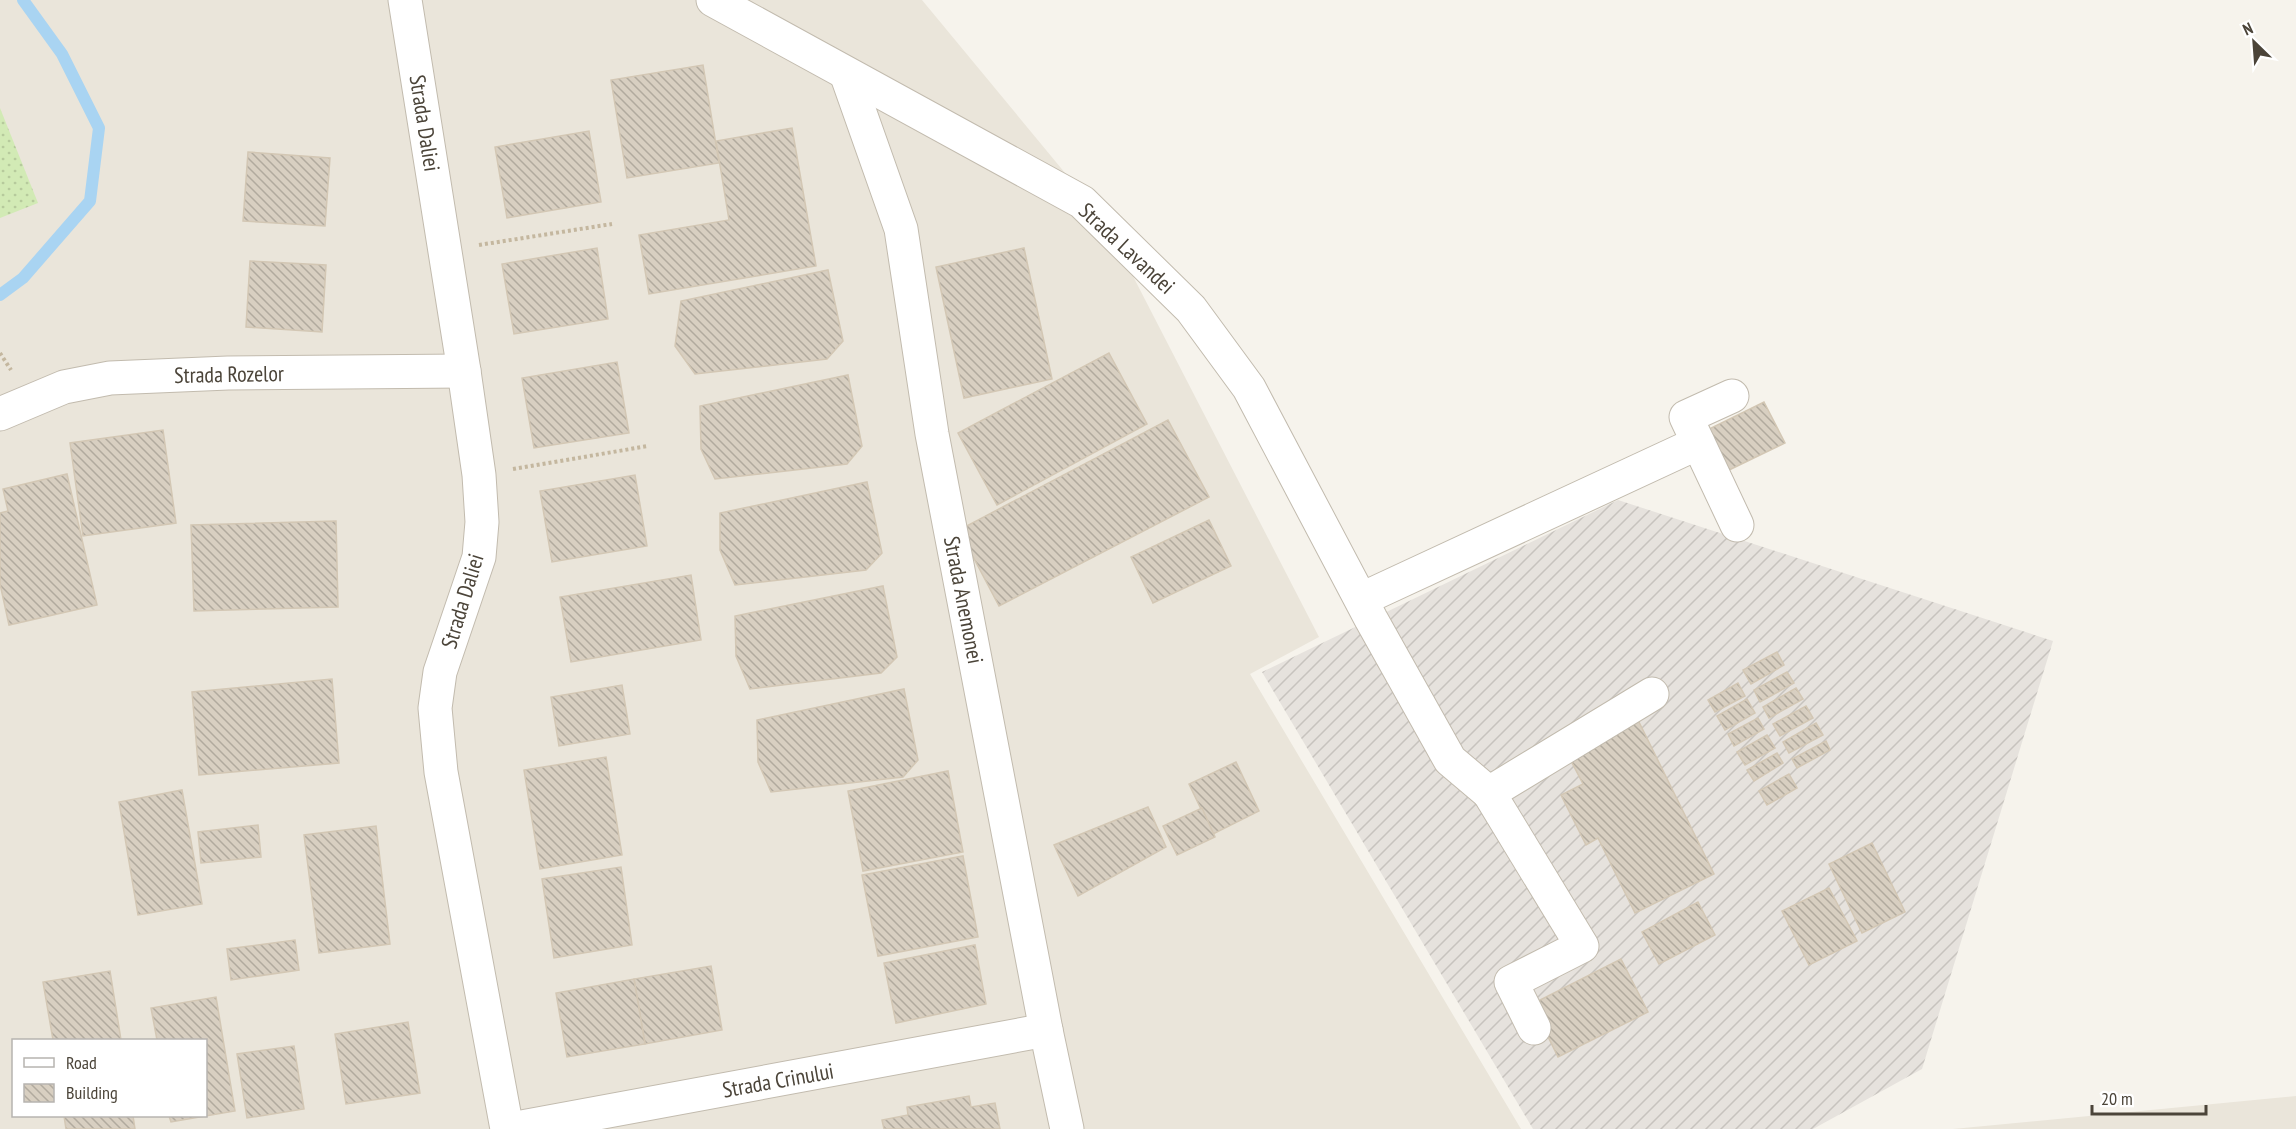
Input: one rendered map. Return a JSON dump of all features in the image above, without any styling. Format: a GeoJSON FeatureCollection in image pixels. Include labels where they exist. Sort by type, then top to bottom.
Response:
{"type":"FeatureCollection","features":[{"type":"Feature","properties":{"kind":"street","name":"Strada Daliei"},"geometry":{"type":"LineString","coordinates":[[405,0],[464,371],[479,475],[482,522],[479,556],[440,672],[435,708],[441,772],[509,1129]]}},
{"type":"Feature","properties":{"kind":"street","name":"Strada Lavandei"},"geometry":{"type":"LineString","coordinates":[[713,0],[848,76],[1082,202],[1191,309],[1249,388],[1366,609],[1450,760],[1489,793],[1582,946],[1511,982],[1534,1028]]}},
{"type":"Feature","properties":{"kind":"street","name":"Strada Anemonei"},"geometry":{"type":"LineString","coordinates":[[848,76],[901,229],[932,434],[1067,1129]]}},
{"type":"Feature","properties":{"kind":"street","name":"Strada Rozelor"},"geometry":{"type":"LineString","coordinates":[[0,414],[64,387],[110,378],[228,373],[464,371]]}},
{"type":"Feature","properties":{"kind":"street"},"geometry":{"type":"LineString","coordinates":[[1732,396],[1686,417],[1737,525]]}},
{"type":"Feature","properties":{"kind":"street"},"geometry":{"type":"LineString","coordinates":[[1366,609],[1698,442]]}},
{"type":"Feature","properties":{"kind":"street"},"geometry":{"type":"LineString","coordinates":[[1489,793],[1652,694]]}},
{"type":"Feature","properties":{"kind":"street","name":"Strada Crinului"},"geometry":{"type":"LineString","coordinates":[[509,1129],[1046,1030]]}},
{"type":"Feature","properties":{"kind":"path"},"geometry":{"type":"LineString","coordinates":[[445,250],[612,224]]}},
{"type":"Feature","properties":{"kind":"path"},"geometry":{"type":"LineString","coordinates":[[479,475],[648,446]]}},
{"type":"Feature","properties":{"kind":"shaded area"},"geometry":{"type":"Polygon","coordinates":[[[0,0],[922,0],[1104,220],[1319,637],[1250,674],[1521,1129],[0,1129],[0,0]]]}},
{"type":"Feature","properties":{"kind":"shaded area"},"geometry":{"type":"Polygon","coordinates":[[[1618,500],[2053,641],[1922,1069],[1813,1129],[1533,1129],[1262,672],[1618,500]]]}},
{"type":"Feature","properties":{"kind":"shaded area"},"geometry":{"type":"Polygon","coordinates":[[[2296,1096],[2296,1129],[1953,1129],[2296,1096]]]}},
{"type":"Feature","properties":{"kind":"green space"},"geometry":{"type":"Polygon","coordinates":[[[0,108],[38,203],[0,218],[0,108]]]}},
{"type":"Feature","properties":{"kind":"building"},"geometry":{"type":"Polygon","coordinates":[[[703,65],[719,163],[627,178],[611,80],[703,65]]]}},
{"type":"Feature","properties":{"kind":"building"},"geometry":{"type":"Polygon","coordinates":[[[792,128],[816,266],[649,294],[639,235],[729,220],[716,141],[792,128]]]}},
{"type":"Feature","properties":{"kind":"building"},"geometry":{"type":"Polygon","coordinates":[[[589,131],[601,202],[507,218],[495,147],[589,131]]]}},
{"type":"Feature","properties":{"kind":"building"},"geometry":{"type":"Polygon","coordinates":[[[248,152],[330,158],[325,226],[243,221],[248,152]]]}},
{"type":"Feature","properties":{"kind":"building"},"geometry":{"type":"Polygon","coordinates":[[[597,248],[608,319],[514,334],[502,264],[597,248]]]}},
{"type":"Feature","properties":{"kind":"building"},"geometry":{"type":"Polygon","coordinates":[[[1024,248],[1052,379],[964,398],[936,267],[1024,248]]]}},
{"type":"Feature","properties":{"kind":"building"},"geometry":{"type":"Polygon","coordinates":[[[250,261],[326,265],[322,332],[246,327],[250,261]]]}},
{"type":"Feature","properties":{"kind":"building"},"geometry":{"type":"Polygon","coordinates":[[[828,270],[843,341],[827,359],[695,374],[675,346],[681,301],[828,270]]]}},
{"type":"Feature","properties":{"kind":"building"},"geometry":{"type":"Polygon","coordinates":[[[1109,353],[1147,424],[997,505],[958,433],[1109,353]]]}},
{"type":"Feature","properties":{"kind":"building"},"geometry":{"type":"Polygon","coordinates":[[[617,362],[629,433],[534,448],[522,378],[617,362]]]}},
{"type":"Feature","properties":{"kind":"building"},"geometry":{"type":"Polygon","coordinates":[[[848,375],[862,446],[847,464],[715,479],[701,449],[700,406],[848,375]]]}},
{"type":"Feature","properties":{"kind":"building"},"geometry":{"type":"Polygon","coordinates":[[[1764,402],[1785,443],[1723,473],[1703,432],[1764,402]]]}},
{"type":"Feature","properties":{"kind":"building"},"geometry":{"type":"Polygon","coordinates":[[[1168,420],[1209,497],[999,606],[959,530],[1168,420]]]}},
{"type":"Feature","properties":{"kind":"building"},"geometry":{"type":"Polygon","coordinates":[[[163,430],[176,523],[83,536],[70,443],[163,430]]]}},
{"type":"Feature","properties":{"kind":"building"},"geometry":{"type":"Polygon","coordinates":[[[67,474],[97,605],[9,625],[0,584],[0,513],[8,511],[3,489],[67,474]]]}},
{"type":"Feature","properties":{"kind":"building"},"geometry":{"type":"Polygon","coordinates":[[[635,475],[647,546],[552,562],[540,491],[635,475]]]}},
{"type":"Feature","properties":{"kind":"building"},"geometry":{"type":"Polygon","coordinates":[[[867,482],[882,553],[866,570],[735,585],[720,550],[720,513],[867,482]]]}},
{"type":"Feature","properties":{"kind":"building"},"geometry":{"type":"Polygon","coordinates":[[[1209,520],[1231,566],[1153,603],[1131,557],[1209,520]]]}},
{"type":"Feature","properties":{"kind":"building"},"geometry":{"type":"Polygon","coordinates":[[[336,521],[338,607],[194,611],[191,525],[336,521]]]}},
{"type":"Feature","properties":{"kind":"building"},"geometry":{"type":"Polygon","coordinates":[[[691,575],[701,640],[571,662],[560,597],[691,575]]]}},
{"type":"Feature","properties":{"kind":"building"},"geometry":{"type":"Polygon","coordinates":[[[883,586],[897,657],[881,673],[750,689],[736,656],[735,616],[883,586]]]}},
{"type":"Feature","properties":{"kind":"building"},"geometry":{"type":"Polygon","coordinates":[[[1777,652],[1784,665],[1751,684],[1743,670],[1777,652]]]}},
{"type":"Feature","properties":{"kind":"building"},"geometry":{"type":"Polygon","coordinates":[[[1787,672],[1794,683],[1760,702],[1754,690],[1787,672]]]}},
{"type":"Feature","properties":{"kind":"building"},"geometry":{"type":"Polygon","coordinates":[[[332,679],[339,763],[199,775],[192,692],[332,679]]]}},
{"type":"Feature","properties":{"kind":"building"},"geometry":{"type":"Polygon","coordinates":[[[1738,683],[1745,696],[1715,712],[1708,700],[1738,683]]]}},
{"type":"Feature","properties":{"kind":"building"},"geometry":{"type":"Polygon","coordinates":[[[622,685],[630,734],[559,746],[551,697],[622,685]]]}},
{"type":"Feature","properties":{"kind":"building"},"geometry":{"type":"Polygon","coordinates":[[[1796,688],[1803,699],[1769,718],[1763,707],[1796,688]]]}},
{"type":"Feature","properties":{"kind":"building"},"geometry":{"type":"Polygon","coordinates":[[[904,689],[918,760],[903,777],[771,792],[758,762],[757,720],[904,689]]]}},
{"type":"Feature","properties":{"kind":"building"},"geometry":{"type":"Polygon","coordinates":[[[1747,699],[1755,713],[1725,730],[1717,716],[1747,699]]]}},
{"type":"Feature","properties":{"kind":"building"},"geometry":{"type":"Polygon","coordinates":[[[1806,706],[1813,718],[1780,736],[1773,724],[1806,706]]]}},
{"type":"Feature","properties":{"kind":"building"},"geometry":{"type":"Polygon","coordinates":[[[1758,718],[1764,729],[1734,746],[1728,734],[1758,718]]]}},
{"type":"Feature","properties":{"kind":"building"},"geometry":{"type":"Polygon","coordinates":[[[1638,720],[1714,874],[1635,913],[1598,838],[1586,845],[1561,795],[1583,784],[1568,755],[1638,720]]]}},
{"type":"Feature","properties":{"kind":"building"},"geometry":{"type":"Polygon","coordinates":[[[1816,723],[1823,735],[1789,753],[1783,742],[1816,723]]]}},
{"type":"Feature","properties":{"kind":"building"},"geometry":{"type":"Polygon","coordinates":[[[1767,735],[1775,748],[1745,765],[1737,752],[1767,735]]]}},
{"type":"Feature","properties":{"kind":"building"},"geometry":{"type":"Polygon","coordinates":[[[1826,741],[1830,750],[1797,768],[1792,759],[1826,741]]]}},
{"type":"Feature","properties":{"kind":"building"},"geometry":{"type":"Polygon","coordinates":[[[1777,753],[1783,763],[1754,781],[1747,770],[1777,753]]]}},
{"type":"Feature","properties":{"kind":"building"},"geometry":{"type":"Polygon","coordinates":[[[606,757],[622,855],[540,869],[524,770],[606,757]]]}},
{"type":"Feature","properties":{"kind":"building"},"geometry":{"type":"Polygon","coordinates":[[[1236,762],[1259,811],[1213,834],[1189,784],[1236,762]]]}},
{"type":"Feature","properties":{"kind":"building"},"geometry":{"type":"Polygon","coordinates":[[[948,771],[963,852],[863,871],[848,791],[948,771]]]}},
{"type":"Feature","properties":{"kind":"building"},"geometry":{"type":"Polygon","coordinates":[[[1789,774],[1797,788],[1767,805],[1759,791],[1789,774]]]}},
{"type":"Feature","properties":{"kind":"building"},"geometry":{"type":"Polygon","coordinates":[[[182,790],[202,904],[138,915],[119,802],[182,790]]]}},
{"type":"Feature","properties":{"kind":"building"},"geometry":{"type":"Polygon","coordinates":[[[1148,807],[1166,847],[1078,896],[1054,845],[1148,807]]]}},
{"type":"Feature","properties":{"kind":"building"},"geometry":{"type":"Polygon","coordinates":[[[1202,808],[1215,837],[1177,855],[1163,826],[1202,808]]]}},
{"type":"Feature","properties":{"kind":"building"},"geometry":{"type":"Polygon","coordinates":[[[258,825],[261,857],[201,863],[198,832],[258,825]]]}},
{"type":"Feature","properties":{"kind":"building"},"geometry":{"type":"Polygon","coordinates":[[[376,826],[390,944],[319,953],[304,835],[376,826]]]}},
{"type":"Feature","properties":{"kind":"building"},"geometry":{"type":"Polygon","coordinates":[[[1872,843],[1905,912],[1862,933],[1829,864],[1872,843]]]}},
{"type":"Feature","properties":{"kind":"building"},"geometry":{"type":"Polygon","coordinates":[[[963,856],[978,937],[878,956],[862,875],[963,856]]]}},
{"type":"Feature","properties":{"kind":"building"},"geometry":{"type":"Polygon","coordinates":[[[621,867],[632,945],[554,958],[542,879],[621,867]]]}},
{"type":"Feature","properties":{"kind":"building"},"geometry":{"type":"Polygon","coordinates":[[[1829,888],[1857,941],[1809,965],[1782,911],[1829,888]]]}},
{"type":"Feature","properties":{"kind":"building"},"geometry":{"type":"Polygon","coordinates":[[[1698,902],[1715,935],[1659,964],[1642,932],[1698,902]]]}},
{"type":"Feature","properties":{"kind":"building"},"geometry":{"type":"Polygon","coordinates":[[[295,940],[299,970],[231,980],[227,949],[295,940]]]}},
{"type":"Feature","properties":{"kind":"building"},"geometry":{"type":"Polygon","coordinates":[[[975,945],[986,1004],[896,1023],[884,963],[975,945]]]}},
{"type":"Feature","properties":{"kind":"building"},"geometry":{"type":"Polygon","coordinates":[[[1621,959],[1648,1012],[1558,1057],[1532,1004],[1621,959]]]}},
{"type":"Feature","properties":{"kind":"building"},"geometry":{"type":"Polygon","coordinates":[[[711,966],[722,1030],[645,1044],[634,979],[711,966]]]}},
{"type":"Feature","properties":{"kind":"building"},"geometry":{"type":"Polygon","coordinates":[[[110,971],[121,1039],[53,1039],[43,982],[110,971]]]}},
{"type":"Feature","properties":{"kind":"building"},"geometry":{"type":"Polygon","coordinates":[[[634,979],[645,1044],[567,1057],[556,993],[634,979]]]}},
{"type":"Feature","properties":{"kind":"building"},"geometry":{"type":"Polygon","coordinates":[[[216,997],[235,1111],[207,1116],[207,1039],[157,1039],[151,1008],[216,997]]]}},
{"type":"Feature","properties":{"kind":"building"},"geometry":{"type":"Polygon","coordinates":[[[408,1022],[420,1093],[346,1104],[335,1034],[408,1022]]]}},
{"type":"Feature","properties":{"kind":"building"},"geometry":{"type":"Polygon","coordinates":[[[294,1046],[304,1109],[247,1118],[237,1054],[294,1046]]]}},
{"type":"Feature","properties":{"kind":"building"},"geometry":{"type":"Polygon","coordinates":[[[969,1096],[971,1107],[995,1103],[1000,1129],[884,1129],[882,1120],[908,1115],[907,1107],[969,1096]]]}},
{"type":"Feature","properties":{"kind":"building"},"geometry":{"type":"Polygon","coordinates":[[[64,1117],[133,1117],[135,1129],[66,1129],[64,1117]]]}},
{"type":"Feature","properties":{"kind":"building"},"geometry":{"type":"Polygon","coordinates":[[[169,1117],[200,1117],[171,1122],[169,1117]]]}},
{"type":"Feature","properties":{"kind":"waterway"},"geometry":{"type":"LineString","coordinates":[[0,295],[23,278],[90,201],[99,128],[62,54],[23,0]]}}]}
